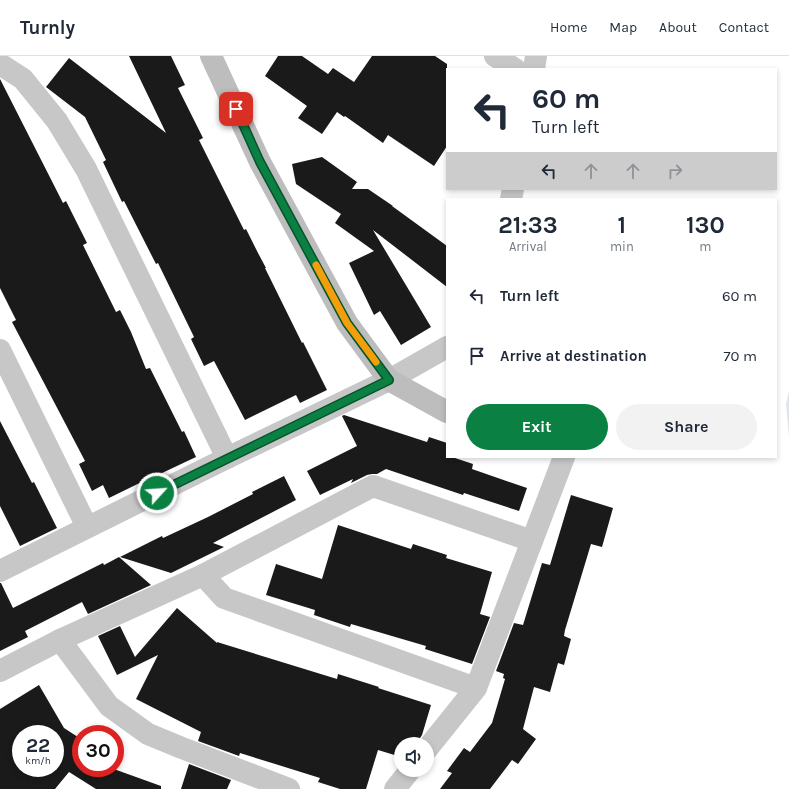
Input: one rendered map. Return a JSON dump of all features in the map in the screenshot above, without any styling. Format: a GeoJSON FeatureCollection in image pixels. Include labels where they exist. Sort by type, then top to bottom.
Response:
{"type":"FeatureCollection","features":[{"type":"Feature","properties":{"kind":"street"},"geometry":{"type":"LineString","coordinates":[[211,56],[260,162],[347,323],[389,380],[446,411]]}},
{"type":"Feature","properties":{"kind":"street"},"geometry":{"type":"LineString","coordinates":[[495,56],[513,68]]}},
{"type":"Feature","properties":{"kind":"street"},"geometry":{"type":"LineString","coordinates":[[534,68],[536,56]]}},
{"type":"Feature","properties":{"kind":"street"},"geometry":{"type":"LineString","coordinates":[[0,64],[22,80],[57,121],[86,169],[227,458]]}},
{"type":"Feature","properties":{"kind":"street"},"geometry":{"type":"LineString","coordinates":[[0,571],[227,458],[389,380],[446,348]]}},
{"type":"Feature","properties":{"kind":"street"},"geometry":{"type":"LineString","coordinates":[[0,350],[87,527]]}},
{"type":"Feature","properties":{"kind":"street"},"geometry":{"type":"LineString","coordinates":[[434,740],[476,688],[564,458]]}},
{"type":"Feature","properties":{"kind":"street"},"geometry":{"type":"LineString","coordinates":[[0,670],[60,640],[203,575],[372,486],[532,541]]}},
{"type":"Feature","properties":{"kind":"street"},"geometry":{"type":"LineString","coordinates":[[203,575],[224,598],[476,688]]}},
{"type":"Feature","properties":{"kind":"street"},"geometry":{"type":"LineString","coordinates":[[60,640],[108,706],[148,734],[289,789]]}},
{"type":"Feature","properties":{"kind":"street"},"geometry":{"type":"LineString","coordinates":[[395,789],[404,777]]}},
{"type":"Feature","properties":{"kind":"shaded area"},"geometry":{"type":"Polygon","coordinates":[[[789,391],[789,438],[786,404],[789,391]]]}},
{"type":"Feature","properties":{"kind":"building"},"geometry":{"type":"Polygon","coordinates":[[[129,56],[171,56],[185,85],[178,88],[203,138],[199,140],[244,230],[246,229],[266,268],[302,343],[303,342],[327,390],[300,403],[296,395],[245,420],[214,361],[204,366],[191,339],[194,337],[158,263],[156,264],[124,201],[122,202],[103,162],[106,160],[85,117],[46,87],[69,58],[166,133],[129,56]]]}},
{"type":"Feature","properties":{"kind":"building"},"geometry":{"type":"Polygon","coordinates":[[[278,56],[302,56],[328,74],[333,68],[354,82],[372,56],[435,56],[447,64],[446,148],[434,166],[388,135],[383,143],[337,112],[322,134],[298,118],[307,106],[265,76],[278,56]]]}},
{"type":"Feature","properties":{"kind":"building"},"geometry":{"type":"Polygon","coordinates":[[[0,79],[63,203],[66,201],[87,243],[83,245],[116,312],[120,310],[146,369],[150,368],[182,432],[184,431],[196,457],[109,498],[103,485],[92,491],[79,464],[85,461],[12,322],[16,320],[0,288],[0,79]]]}},
{"type":"Feature","properties":{"kind":"building"},"geometry":{"type":"Polygon","coordinates":[[[322,157],[357,182],[352,189],[368,189],[446,245],[446,286],[373,230],[431,327],[401,345],[380,311],[374,315],[349,263],[374,251],[335,223],[341,214],[296,184],[292,164],[322,157]]]}},
{"type":"Feature","properties":{"kind":"building"},"geometry":{"type":"Polygon","coordinates":[[[344,415],[427,442],[429,437],[446,443],[446,458],[455,458],[473,464],[472,469],[527,488],[519,511],[464,493],[463,495],[386,469],[377,474],[367,475],[351,483],[353,479],[320,495],[307,471],[357,446],[342,416],[344,415]]]}},
{"type":"Feature","properties":{"kind":"building"},"geometry":{"type":"Polygon","coordinates":[[[0,421],[32,483],[34,482],[57,528],[20,546],[0,506],[0,421]]]}},
{"type":"Feature","properties":{"kind":"building"},"geometry":{"type":"Polygon","coordinates":[[[284,476],[296,500],[213,543],[224,547],[171,573],[120,557],[162,536],[163,538],[208,517],[284,476]]]}},
{"type":"Feature","properties":{"kind":"building"},"geometry":{"type":"Polygon","coordinates":[[[571,495],[613,508],[602,547],[591,544],[565,630],[564,636],[571,639],[564,665],[558,663],[550,692],[534,687],[523,729],[536,739],[518,764],[512,760],[490,789],[440,789],[452,773],[447,771],[464,748],[470,752],[492,723],[505,679],[503,678],[504,674],[496,671],[514,623],[523,625],[542,563],[550,565],[571,495]]]}},
{"type":"Feature","properties":{"kind":"building"},"geometry":{"type":"Polygon","coordinates":[[[338,525],[411,549],[413,544],[447,555],[446,558],[492,572],[480,614],[490,617],[472,664],[425,649],[426,646],[351,624],[350,627],[314,615],[315,610],[266,595],[276,564],[322,579],[338,525]]]}},
{"type":"Feature","properties":{"kind":"building"},"geometry":{"type":"Polygon","coordinates":[[[119,557],[151,585],[88,614],[82,602],[25,631],[28,637],[0,651],[0,583],[13,608],[103,563],[104,565],[119,557]]]}},
{"type":"Feature","properties":{"kind":"building"},"geometry":{"type":"Polygon","coordinates":[[[177,608],[217,643],[337,679],[338,674],[431,705],[421,737],[394,737],[394,755],[378,750],[366,789],[340,789],[318,782],[320,778],[240,753],[239,756],[198,741],[201,732],[136,699],[158,655],[117,675],[98,636],[120,626],[135,657],[177,608]]]}},
{"type":"Feature","properties":{"kind":"building"},"geometry":{"type":"Polygon","coordinates":[[[39,685],[62,725],[12,725],[12,777],[64,777],[64,728],[72,733],[72,774],[69,772],[55,789],[0,789],[0,709],[39,685]]]}},
{"type":"Feature","properties":{"kind":"building"},"geometry":{"type":"Polygon","coordinates":[[[189,764],[231,780],[227,789],[181,789],[189,764]]]}},
{"type":"Feature","properties":{"kind":"building"},"geometry":{"type":"Polygon","coordinates":[[[124,773],[161,786],[161,789],[96,789],[77,777],[124,777],[124,773]]]}},
{"type":"Feature","properties":{"kind":"slow traffic"},"geometry":{"type":"LineString","coordinates":[[316,265],[347,323],[376,362]]}},
{"type":"Feature","properties":{"kind":"route"},"geometry":{"type":"LineString","coordinates":[[157,493],[389,380],[347,323],[260,162],[236,109]]}}]}
